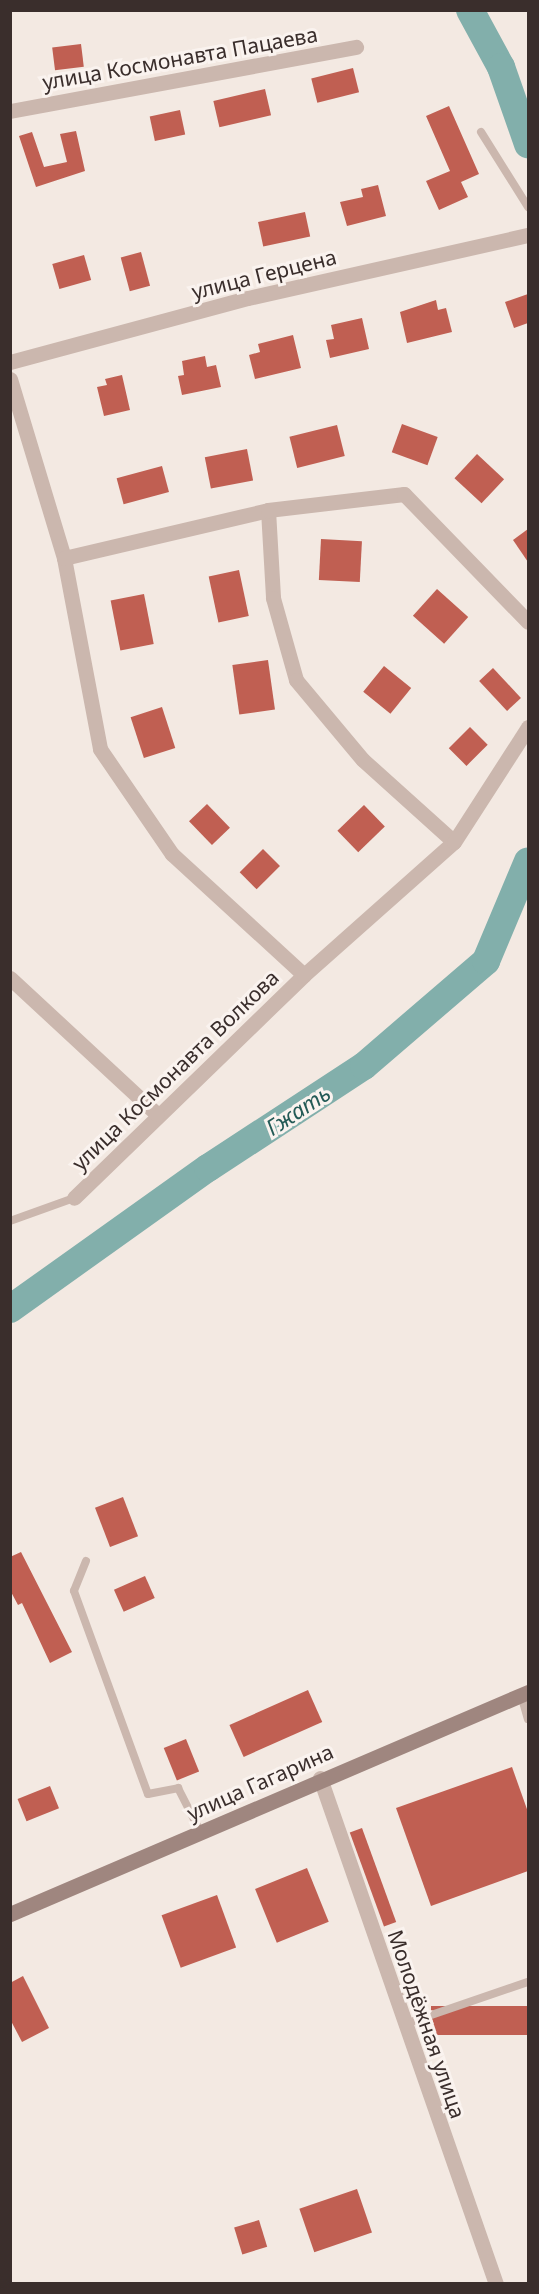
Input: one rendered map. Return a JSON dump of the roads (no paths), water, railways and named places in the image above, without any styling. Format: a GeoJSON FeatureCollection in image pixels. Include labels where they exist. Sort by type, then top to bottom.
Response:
{"type":"FeatureCollection","features":[{"type":"Feature","properties":{"kind":"main road","name":"улица Гагарина"},"geometry":{"type":"LineString","coordinates":[[10,1914],[320,1778],[364,1767],[524,1694]]}},
{"type":"Feature","properties":{"kind":"street","name":"улица Космонавта Пацаева"},"geometry":{"type":"LineString","coordinates":[[10,111],[356,47]]}},
{"type":"Feature","properties":{"kind":"street","name":"улица Герцена"},"geometry":{"type":"LineString","coordinates":[[10,363],[248,298],[528,235]]}},
{"type":"Feature","properties":{"kind":"street","name":"улица Космонавта Волкова"},"geometry":{"type":"LineString","coordinates":[[10,379],[64,558],[100,749],[172,854],[304,975],[157,1114],[74,1198]]}},
{"type":"Feature","properties":{"kind":"street"},"geometry":{"type":"LineString","coordinates":[[64,558],[268,510],[404,494],[528,622]]}},
{"type":"Feature","properties":{"kind":"street"},"geometry":{"type":"LineString","coordinates":[[268,510],[273,598],[296,680],[363,760],[454,842]]}},
{"type":"Feature","properties":{"kind":"street"},"geometry":{"type":"LineString","coordinates":[[304,975],[454,842],[528,727]]}},
{"type":"Feature","properties":{"kind":"street"},"geometry":{"type":"LineString","coordinates":[[10,978],[157,1114]]}},
{"type":"Feature","properties":{"kind":"street","name":"Молодёжная улица"},"geometry":{"type":"LineString","coordinates":[[320,1778],[496,2283]]}},
{"type":"Feature","properties":{"kind":"lane"},"geometry":{"type":"LineString","coordinates":[[481,132],[528,207]]}},
{"type":"Feature","properties":{"kind":"lane"},"geometry":{"type":"LineString","coordinates":[[10,1221],[74,1198]]}},
{"type":"Feature","properties":{"kind":"lane"},"geometry":{"type":"LineString","coordinates":[[86,1561],[74,1591],[148,1794],[178,1788],[200,1831]]}},
{"type":"Feature","properties":{"kind":"lane"},"geometry":{"type":"LineString","coordinates":[[524,1694],[528,1719]]}},
{"type":"Feature","properties":{"kind":"lane"},"geometry":{"type":"LineString","coordinates":[[405,2024],[528,1982]]}},
{"type":"Feature","properties":{"kind":"waterway"},"geometry":{"type":"LineString","coordinates":[[470,10],[501,67],[528,144]]}},
{"type":"Feature","properties":{"kind":"waterway","name":"Гжать"},"geometry":{"type":"LineString","coordinates":[[10,1309],[208,1168],[364,1066],[486,961],[528,861]]}}]}
